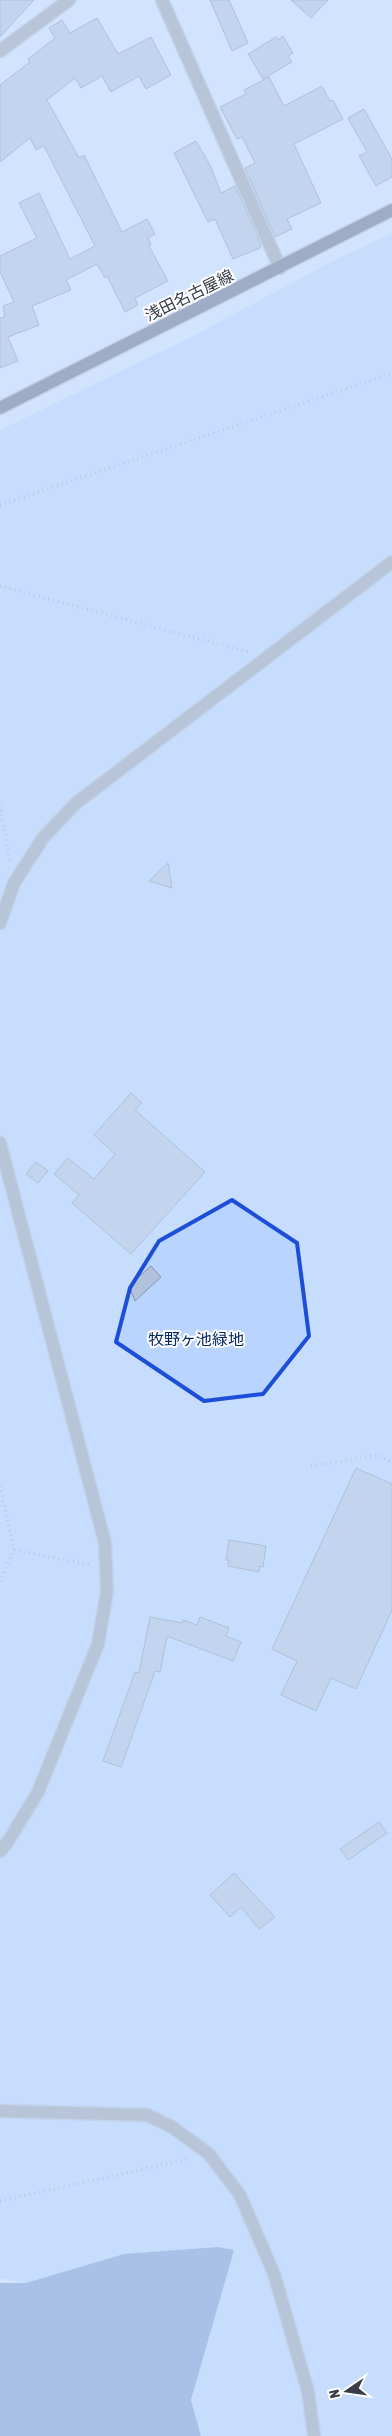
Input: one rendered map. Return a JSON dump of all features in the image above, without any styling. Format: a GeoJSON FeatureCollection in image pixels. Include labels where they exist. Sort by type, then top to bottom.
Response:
{"type":"FeatureCollection","features":[{"type":"Feature","properties":{"kind":"main road","name":"浅田名古屋線"},"geometry":{"type":"LineString","coordinates":[[0,408],[392,210]]}},
{"type":"Feature","properties":{"kind":"street"},"geometry":{"type":"LineString","coordinates":[[0,51],[70,0]]}},
{"type":"Feature","properties":{"kind":"street"},"geometry":{"type":"LineString","coordinates":[[162,0],[280,268]]}},
{"type":"Feature","properties":{"kind":"street"},"geometry":{"type":"LineString","coordinates":[[0,923],[14,882],[43,838],[75,804],[392,562]]}},
{"type":"Feature","properties":{"kind":"street"},"geometry":{"type":"LineString","coordinates":[[0,1143],[105,1543],[108,1591],[98,1644],[38,1792],[8,1843],[0,1850]]}},
{"type":"Feature","properties":{"kind":"street"},"geometry":{"type":"LineString","coordinates":[[0,2111],[147,2115],[172,2127],[209,2154],[240,2195],[274,2274],[308,2391],[314,2436]]}},
{"type":"Feature","properties":{"kind":"path"},"geometry":{"type":"LineString","coordinates":[[0,505],[392,374]]}},
{"type":"Feature","properties":{"kind":"path"},"geometry":{"type":"LineString","coordinates":[[0,586],[267,657]]}},
{"type":"Feature","properties":{"kind":"path"},"geometry":{"type":"LineString","coordinates":[[0,805],[14,882]]}},
{"type":"Feature","properties":{"kind":"path"},"geometry":{"type":"LineString","coordinates":[[311,1466],[378,1455],[392,1462]]}},
{"type":"Feature","properties":{"kind":"path"},"geometry":{"type":"LineString","coordinates":[[0,1486],[14,1550],[0,1582]]}},
{"type":"Feature","properties":{"kind":"path"},"geometry":{"type":"LineString","coordinates":[[14,1550],[106,1568]]}},
{"type":"Feature","properties":{"kind":"path"},"geometry":{"type":"LineString","coordinates":[[0,2201],[209,2154]]}},
{"type":"Feature","properties":{"kind":"highlighted area"},"geometry":{"type":"Polygon","coordinates":[[[232,1200],[297,1243],[309,1336],[263,1394],[204,1401],[116,1342],[130,1288],[159,1241],[232,1200]]]}},
{"type":"Feature","properties":{"kind":"green space","name":"牧野ヶ池緑地"},"geometry":{"type":"Polygon","coordinates":[[[392,233],[392,2436],[201,2436],[191,2400],[234,2250],[218,2247],[124,2254],[26,2283],[0,2278],[0,430],[195,335],[327,264],[392,233]]]}},
{"type":"Feature","properties":{"kind":"shaded area"},"geometry":{"type":"Polygon","coordinates":[[[218,2247],[234,2250],[191,2400],[201,2436],[0,2436],[0,2283],[26,2283],[124,2254],[218,2247]]]}},
{"type":"Feature","properties":{"kind":"building"},"geometry":{"type":"Polygon","coordinates":[[[0,0],[34,0],[0,37],[0,0]]]}},
{"type":"Feature","properties":{"kind":"building"},"geometry":{"type":"Polygon","coordinates":[[[210,0],[229,0],[248,43],[232,51],[210,0]]]}},
{"type":"Feature","properties":{"kind":"building"},"geometry":{"type":"Polygon","coordinates":[[[291,0],[328,0],[311,18],[291,0]]]}},
{"type":"Feature","properties":{"kind":"building"},"geometry":{"type":"Polygon","coordinates":[[[97,18],[118,54],[151,37],[171,75],[146,89],[139,76],[111,92],[102,76],[81,88],[75,78],[47,100],[79,158],[84,155],[122,232],[147,219],[155,234],[148,238],[151,245],[149,246],[168,281],[135,298],[138,305],[125,312],[107,276],[105,278],[97,264],[66,280],[71,290],[32,306],[39,325],[8,337],[18,361],[0,368],[0,318],[5,317],[3,306],[14,302],[0,272],[0,256],[37,238],[19,203],[39,193],[70,259],[95,246],[44,146],[36,150],[30,138],[0,162],[0,85],[30,62],[28,59],[55,38],[49,28],[62,20],[70,33],[97,18]]]}},
{"type":"Feature","properties":{"kind":"building"},"geometry":{"type":"Polygon","coordinates":[[[283,36],[293,53],[288,56],[292,62],[263,79],[248,54],[276,37],[278,40],[283,36]]]}},
{"type":"Feature","properties":{"kind":"building"},"geometry":{"type":"Polygon","coordinates":[[[269,77],[284,106],[322,86],[330,101],[333,100],[343,119],[294,144],[321,203],[287,219],[292,229],[275,237],[245,168],[255,163],[242,137],[237,139],[220,107],[246,94],[244,90],[269,77]]]}},
{"type":"Feature","properties":{"kind":"building"},"geometry":{"type":"Polygon","coordinates":[[[364,109],[392,159],[392,177],[376,186],[359,156],[367,152],[348,118],[364,109]]]}},
{"type":"Feature","properties":{"kind":"building"},"geometry":{"type":"Polygon","coordinates":[[[196,141],[210,165],[221,193],[235,186],[261,244],[260,248],[233,259],[215,219],[208,222],[174,153],[196,141]]]}},
{"type":"Feature","properties":{"kind":"building"},"geometry":{"type":"Polygon","coordinates":[[[168,863],[172,888],[149,881],[168,863]]]}},
{"type":"Feature","properties":{"kind":"building"},"geometry":{"type":"Polygon","coordinates":[[[131,1093],[142,1103],[135,1110],[205,1172],[131,1254],[72,1203],[79,1195],[54,1174],[68,1158],[94,1179],[115,1154],[94,1135],[131,1093]]]}},
{"type":"Feature","properties":{"kind":"building"},"geometry":{"type":"Polygon","coordinates":[[[36,1162],[48,1171],[38,1183],[26,1174],[36,1162]]]}},
{"type":"Feature","properties":{"kind":"building"},"geometry":{"type":"Polygon","coordinates":[[[151,1266],[161,1277],[135,1301],[129,1286],[151,1266]]]}},
{"type":"Feature","properties":{"kind":"building"},"geometry":{"type":"Polygon","coordinates":[[[356,1468],[392,1484],[392,1610],[356,1689],[331,1678],[316,1711],[281,1695],[297,1661],[272,1649],[356,1468]]]}},
{"type":"Feature","properties":{"kind":"building"},"geometry":{"type":"Polygon","coordinates":[[[229,1540],[266,1546],[263,1567],[260,1566],[259,1572],[228,1566],[229,1560],[226,1560],[229,1540]]]}},
{"type":"Feature","properties":{"kind":"building"},"geometry":{"type":"Polygon","coordinates":[[[150,1617],[182,1623],[183,1620],[197,1625],[200,1617],[229,1628],[226,1636],[241,1642],[233,1661],[167,1636],[160,1672],[155,1671],[121,1767],[103,1761],[135,1672],[139,1673],[150,1617]]]}},
{"type":"Feature","properties":{"kind":"building"},"geometry":{"type":"Polygon","coordinates":[[[379,1822],[387,1833],[348,1860],[340,1849],[379,1822]]]}},
{"type":"Feature","properties":{"kind":"building"},"geometry":{"type":"Polygon","coordinates":[[[234,1873],[275,1917],[259,1929],[241,1907],[230,1917],[210,1895],[234,1873]]]}}]}
